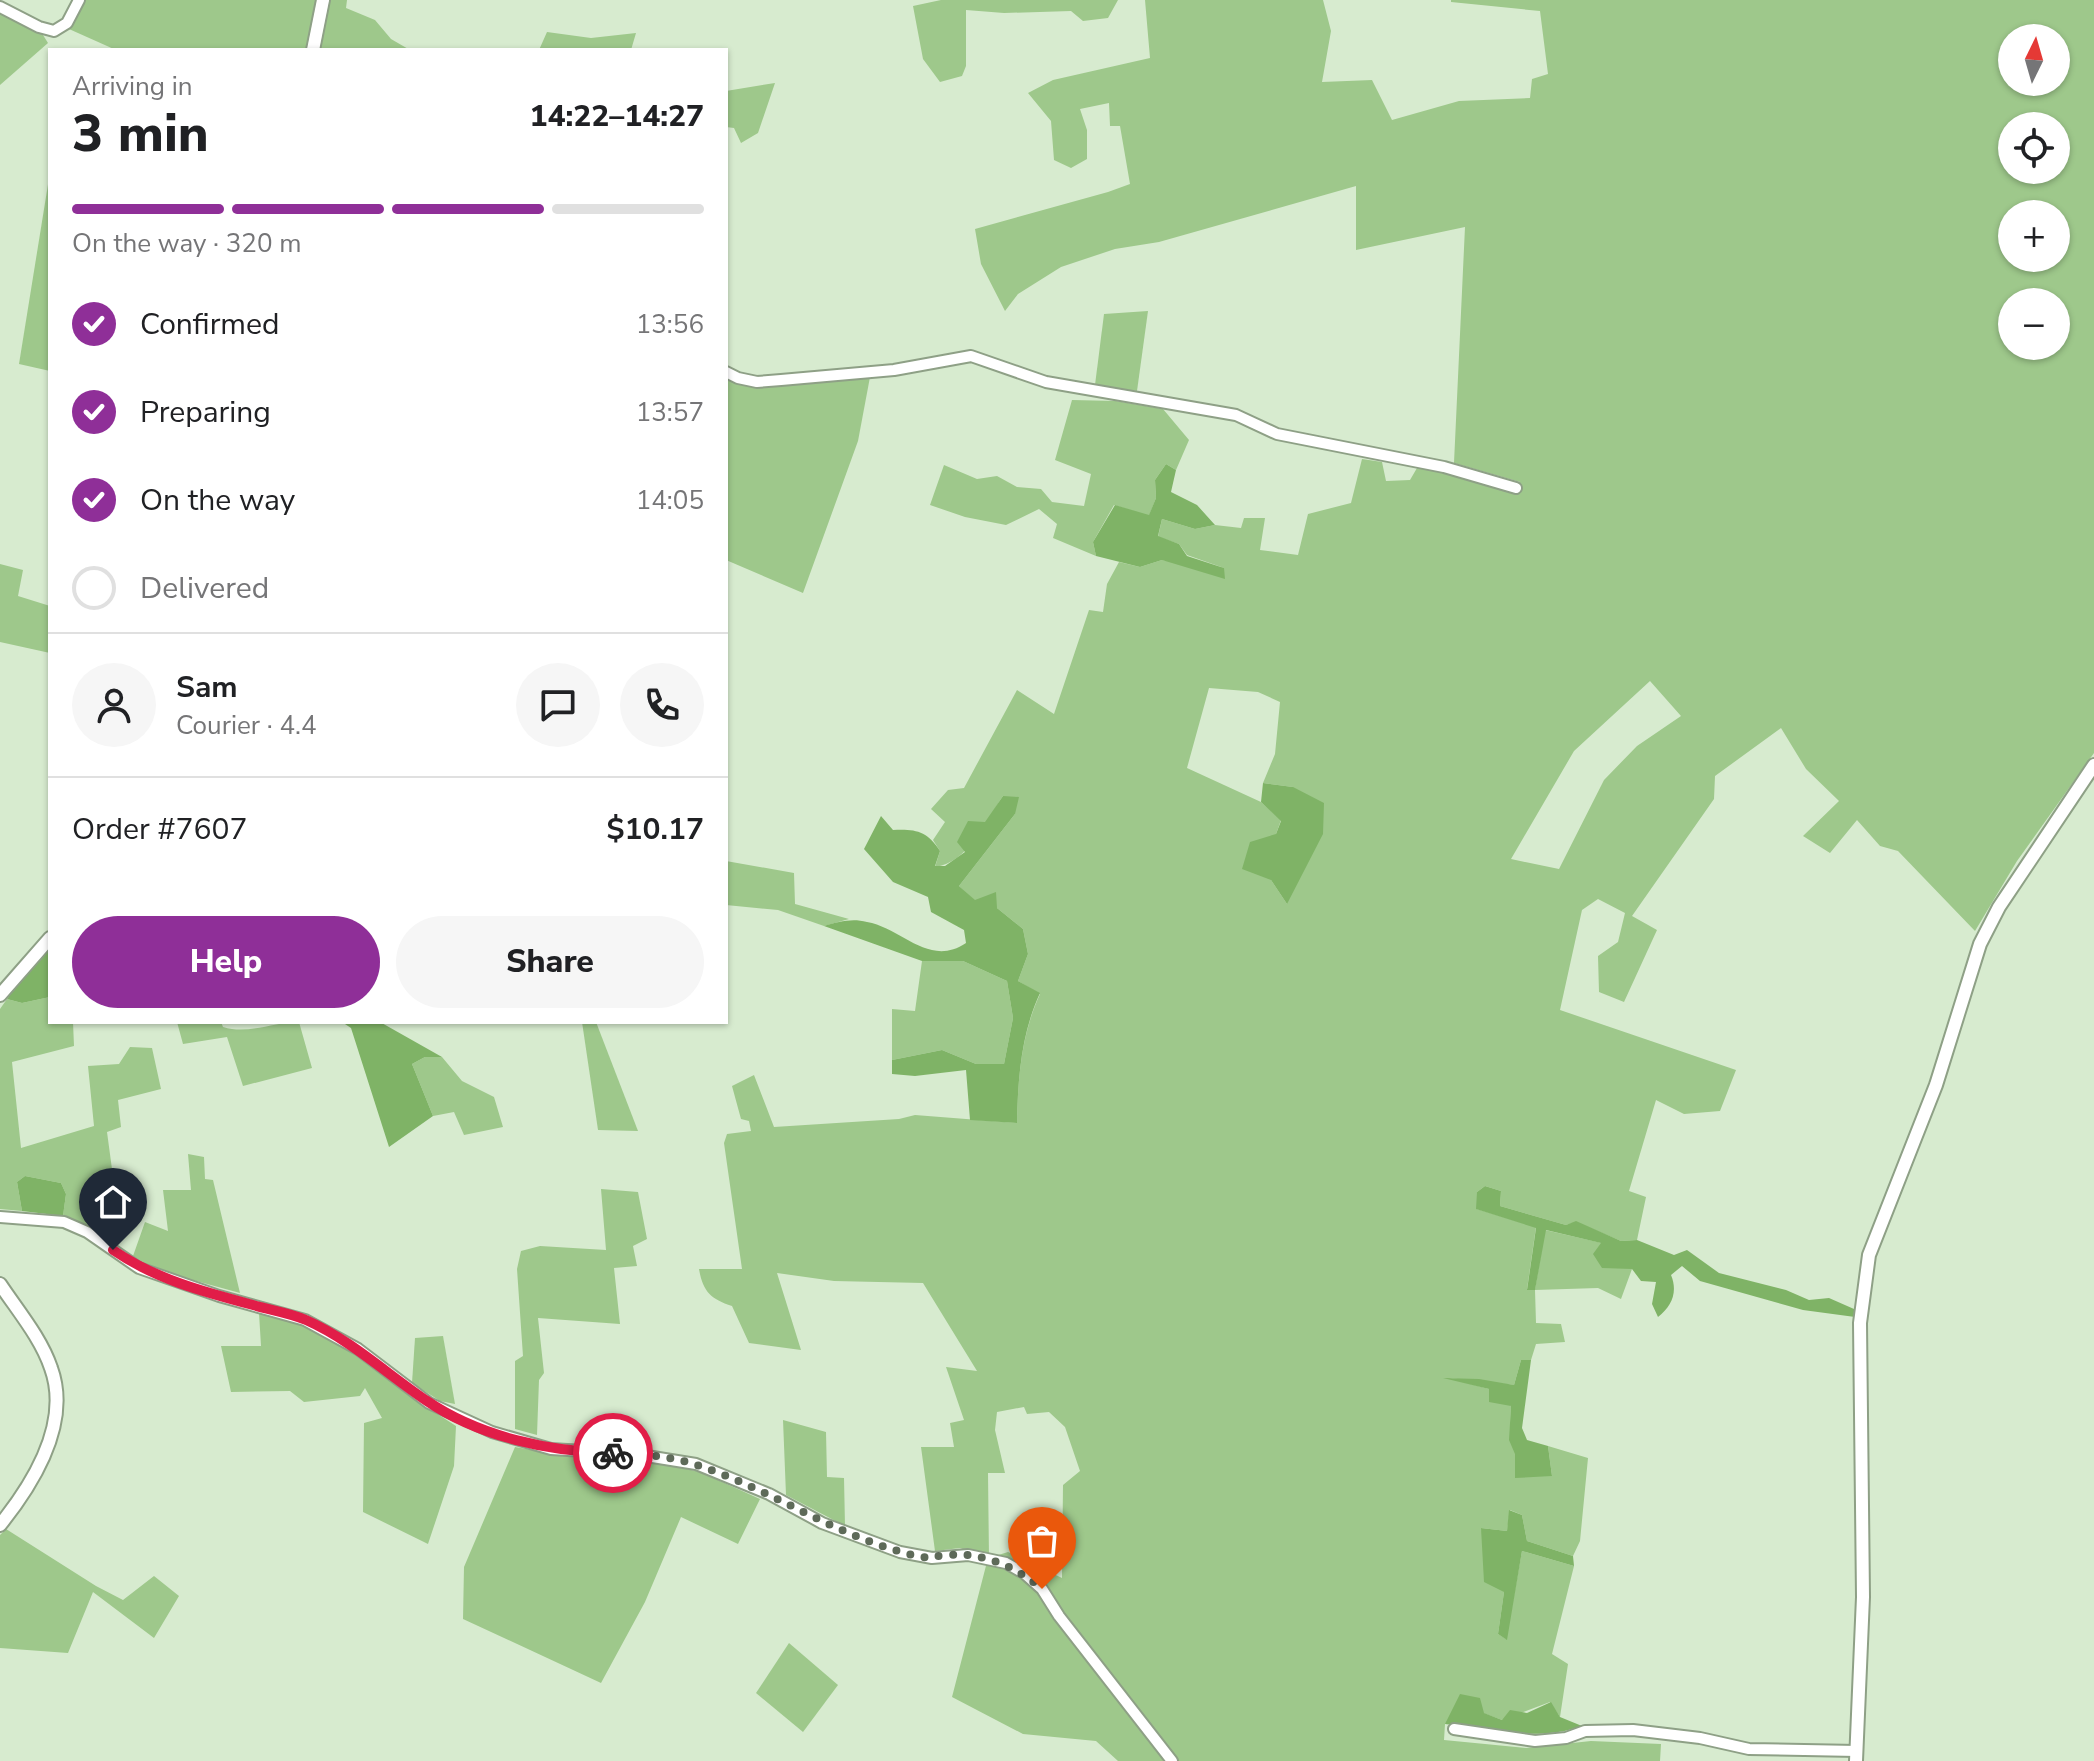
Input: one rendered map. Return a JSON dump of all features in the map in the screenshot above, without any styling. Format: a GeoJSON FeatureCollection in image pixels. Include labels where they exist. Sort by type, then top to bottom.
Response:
{"type":"FeatureCollection","features":[{"type":"Feature","properties":{"kind":"street"},"geometry":{"type":"LineString","coordinates":[[0,7],[39,27],[54,31],[67,23],[79,0]]}},
{"type":"Feature","properties":{"kind":"street"},"geometry":{"type":"LineString","coordinates":[[313,48],[323,0]]}},
{"type":"Feature","properties":{"kind":"street"},"geometry":{"type":"LineString","coordinates":[[728,373],[757,382],[894,370],[971,356],[1046,382],[1236,415],[1277,434],[1444,467],[1516,488]]}},
{"type":"Feature","properties":{"kind":"street"},"geometry":{"type":"LineString","coordinates":[[1454,1729],[1535,1741],[1566,1738],[1585,1731],[1633,1730],[1700,1738],[1749,1749],[1856,1756],[1863,1597],[1860,1323],[1869,1255],[1936,1085],[1980,944],[1999,907],[2094,765]]}},
{"type":"Feature","properties":{"kind":"street"},"geometry":{"type":"LineString","coordinates":[[0,995],[48,940]]}},
{"type":"Feature","properties":{"kind":"street"},"geometry":{"type":"LineString","coordinates":[[0,1217],[64,1222],[87,1232],[139,1268],[219,1296],[305,1320],[358,1349],[429,1403],[492,1432],[551,1449],[634,1454],[696,1464],[769,1494],[822,1523],[900,1552],[932,1558],[968,1555],[1006,1563],[1024,1573],[1042,1589],[1059,1616],[1172,1761]]}},
{"type":"Feature","properties":{"kind":"street"},"geometry":{"type":"LineString","coordinates":[[0,1284],[42,1347],[52,1370],[57,1397],[45,1454],[20,1501],[0,1525]]}},
{"type":"Feature","properties":{"kind":"green space"},"geometry":{"type":"Polygon","coordinates":[[[84,0],[317,0],[307,48],[112,48],[69,29],[84,0]]]}},
{"type":"Feature","properties":{"kind":"green space"},"geometry":{"type":"Polygon","coordinates":[[[330,0],[347,0],[346,8],[375,20],[391,39],[407,48],[320,48],[330,0]]]}},
{"type":"Feature","properties":{"kind":"green space"},"geometry":{"type":"Polygon","coordinates":[[[941,0],[1118,0],[1108,18],[1083,21],[1071,11],[1004,13],[966,10],[966,66],[962,76],[940,82],[923,59],[913,6],[941,0]]]}},
{"type":"Feature","properties":{"kind":"green space"},"geometry":{"type":"Polygon","coordinates":[[[1145,0],[1323,0],[1331,31],[1322,82],[1372,80],[1392,120],[1459,101],[1530,98],[1532,79],[1548,74],[1540,11],[1451,0],[2094,0],[2094,753],[2017,861],[1975,931],[1898,851],[1880,846],[1857,820],[1830,853],[1803,836],[1839,801],[1806,769],[1781,728],[1715,776],[1714,799],[1632,916],[1657,930],[1624,1002],[1599,992],[1598,956],[1618,942],[1625,913],[1598,899],[1582,910],[1560,1010],[1736,1070],[1720,1111],[1684,1114],[1656,1100],[1629,1191],[1646,1197],[1637,1240],[1621,1241],[1576,1222],[1566,1225],[1500,1206],[1501,1191],[1485,1186],[1477,1192],[1477,1209],[1536,1227],[1527,1289],[1535,1289],[1545,1230],[1602,1243],[1632,1269],[1621,1299],[1598,1288],[1535,1290],[1536,1323],[1561,1324],[1565,1342],[1536,1344],[1531,1360],[1521,1360],[1514,1385],[1449,1378],[1489,1389],[1511,1406],[1511,1434],[1515,1450],[1552,1476],[1548,1446],[1588,1458],[1580,1541],[1573,1556],[1527,1541],[1522,1515],[1510,1510],[1507,1531],[1481,1528],[1504,1592],[1498,1634],[1506,1639],[1522,1551],[1574,1566],[1552,1654],[1568,1664],[1560,1717],[1550,1702],[1502,1720],[1483,1713],[1445,1724],[1444,1740],[1526,1748],[1591,1741],[1661,1744],[1660,1761],[1118,1761],[1096,1741],[1023,1734],[952,1697],[988,1558],[960,1548],[935,1551],[921,1447],[954,1447],[950,1423],[964,1420],[946,1367],[977,1371],[923,1283],[834,1281],[777,1273],[801,1350],[749,1343],[732,1306],[709,1294],[701,1277],[699,1269],[742,1269],[724,1143],[727,1134],[751,1131],[749,1121],[741,1119],[732,1086],[754,1075],[774,1127],[899,1119],[915,1115],[1017,1123],[1022,1057],[1040,994],[1018,981],[1028,954],[1023,929],[997,908],[974,900],[959,886],[1015,814],[1003,796],[967,849],[947,864],[935,867],[940,851],[933,840],[945,822],[931,809],[948,790],[964,788],[1017,690],[1054,714],[1089,610],[1103,612],[1107,584],[1119,562],[1140,567],[1162,560],[1224,568],[1187,555],[1179,544],[1158,537],[1162,519],[1195,529],[1215,525],[1241,528],[1244,518],[1265,518],[1260,550],[1298,555],[1308,514],[1351,503],[1362,459],[1382,462],[1386,481],[1410,480],[1417,468],[1458,475],[1519,493],[1520,482],[1454,463],[1465,227],[1356,250],[1356,186],[1159,242],[1115,249],[1061,267],[1018,294],[1005,311],[981,264],[975,229],[1130,184],[1120,126],[1110,126],[1109,103],[1080,109],[1087,130],[1087,159],[1071,168],[1054,160],[1051,121],[1028,93],[1053,80],[1150,58],[1145,0]],[[1650,681],[1574,751],[1511,859],[1559,869],[1604,780],[1637,746],[1681,716],[1650,681]],[[1209,688],[1187,768],[1261,802],[1281,820],[1276,834],[1271,880],[1287,904],[1293,787],[1263,783],[1275,754],[1280,702],[1258,692],[1209,688]],[[1024,1407],[997,1412],[995,1430],[1005,1473],[988,1473],[989,1558],[1008,1552],[1062,1578],[1063,1485],[1080,1471],[1065,1427],[1049,1412],[1027,1414],[1024,1407]]]}},
{"type":"Feature","properties":{"kind":"green space"},"geometry":{"type":"Polygon","coordinates":[[[0,13],[43,35],[48,43],[0,85],[0,13]]]}},
{"type":"Feature","properties":{"kind":"green space"},"geometry":{"type":"Polygon","coordinates":[[[547,32],[591,38],[636,33],[632,48],[540,48],[547,32]]]}},
{"type":"Feature","properties":{"kind":"green space"},"geometry":{"type":"Polygon","coordinates":[[[775,83],[758,133],[741,143],[734,128],[728,127],[728,91],[775,83]]]}},
{"type":"Feature","properties":{"kind":"green space"},"geometry":{"type":"Polygon","coordinates":[[[48,184],[48,371],[19,364],[48,184]]]}},
{"type":"Feature","properties":{"kind":"green space"},"geometry":{"type":"Polygon","coordinates":[[[1148,311],[1137,391],[1095,385],[1104,314],[1148,311]]]}},
{"type":"Feature","properties":{"kind":"green space"},"geometry":{"type":"Polygon","coordinates":[[[870,377],[858,441],[803,593],[728,561],[728,379],[753,386],[870,377]]]}},
{"type":"Feature","properties":{"kind":"green space"},"geometry":{"type":"Polygon","coordinates":[[[1072,400],[1116,401],[1163,409],[1189,440],[1176,470],[1166,464],[1155,480],[1156,498],[1149,516],[1114,505],[1093,542],[1096,556],[1053,538],[1057,524],[1039,509],[1006,525],[965,517],[930,505],[944,465],[977,479],[997,476],[1017,487],[1041,489],[1052,502],[1084,506],[1091,474],[1055,460],[1072,400]]]}},
{"type":"Feature","properties":{"kind":"green space"},"geometry":{"type":"Polygon","coordinates":[[[1166,464],[1176,470],[1171,492],[1197,505],[1215,525],[1195,529],[1162,519],[1158,536],[1179,544],[1187,556],[1224,568],[1225,579],[1162,560],[1140,567],[1096,556],[1093,542],[1115,505],[1149,515],[1156,498],[1155,480],[1166,464]]]}},
{"type":"Feature","properties":{"kind":"green space"},"geometry":{"type":"Polygon","coordinates":[[[0,564],[23,570],[18,596],[48,605],[48,653],[0,642],[0,564]]]}},
{"type":"Feature","properties":{"kind":"green space"},"geometry":{"type":"Polygon","coordinates":[[[1263,783],[1293,787],[1324,803],[1323,834],[1287,904],[1271,880],[1242,869],[1250,842],[1276,834],[1281,821],[1261,802],[1263,783]]]}},
{"type":"Feature","properties":{"kind":"green space"},"geometry":{"type":"Polygon","coordinates":[[[1003,796],[1019,797],[1015,814],[959,886],[975,900],[996,892],[997,908],[1023,929],[1028,954],[1018,981],[1040,993],[1022,1056],[1017,1123],[970,1120],[966,1070],[915,1076],[892,1074],[892,1060],[942,1050],[976,1064],[1004,1064],[1013,1018],[1007,981],[963,961],[922,961],[824,926],[850,920],[867,922],[928,949],[940,951],[953,950],[966,943],[964,930],[931,912],[928,897],[893,882],[864,849],[881,816],[893,830],[915,831],[925,835],[940,851],[935,866],[945,866],[965,852],[957,842],[968,821],[985,822],[1003,796]]]}},
{"type":"Feature","properties":{"kind":"green space"},"geometry":{"type":"Polygon","coordinates":[[[728,861],[794,873],[795,904],[849,919],[824,926],[778,910],[728,905],[728,861]]]}},
{"type":"Feature","properties":{"kind":"green space"},"geometry":{"type":"Polygon","coordinates":[[[48,951],[48,997],[22,1003],[7,999],[48,951]]]}},
{"type":"Feature","properties":{"kind":"green space"},"geometry":{"type":"Polygon","coordinates":[[[922,961],[963,961],[1007,981],[1013,1018],[1004,1064],[976,1064],[942,1050],[892,1060],[892,1009],[915,1011],[922,961]]]}},
{"type":"Feature","properties":{"kind":"green space"},"geometry":{"type":"Polygon","coordinates":[[[48,997],[48,1024],[73,1024],[74,1046],[12,1062],[21,1148],[94,1126],[88,1066],[119,1064],[130,1047],[152,1048],[161,1089],[118,1100],[121,1127],[107,1132],[114,1184],[99,1184],[99,1229],[63,1216],[66,1194],[61,1183],[25,1176],[17,1182],[22,1211],[0,1209],[0,1009],[7,999],[22,1003],[48,997]]]}},
{"type":"Feature","properties":{"kind":"green space"},"geometry":{"type":"Polygon","coordinates":[[[178,1024],[222,1024],[223,1027],[242,1030],[300,1024],[312,1068],[243,1086],[227,1037],[183,1044],[178,1024]]]}},
{"type":"Feature","properties":{"kind":"green space"},"geometry":{"type":"Polygon","coordinates":[[[345,1024],[384,1024],[442,1057],[425,1057],[412,1064],[433,1116],[389,1147],[351,1028],[345,1024]]]}},
{"type":"Feature","properties":{"kind":"green space"},"geometry":{"type":"Polygon","coordinates":[[[582,1024],[597,1024],[638,1131],[598,1130],[582,1024]]]}},
{"type":"Feature","properties":{"kind":"green space"},"geometry":{"type":"Polygon","coordinates":[[[425,1057],[442,1057],[462,1081],[494,1097],[503,1127],[464,1135],[454,1112],[433,1116],[412,1064],[425,1057]]]}},
{"type":"Feature","properties":{"kind":"green space"},"geometry":{"type":"Polygon","coordinates":[[[188,1154],[204,1157],[205,1179],[213,1180],[240,1293],[156,1270],[133,1256],[145,1222],[168,1231],[163,1190],[191,1190],[188,1154]]]}},
{"type":"Feature","properties":{"kind":"green space"},"geometry":{"type":"Polygon","coordinates":[[[25,1176],[61,1183],[66,1194],[63,1216],[22,1211],[17,1182],[25,1176]]]}},
{"type":"Feature","properties":{"kind":"green space"},"geometry":{"type":"Polygon","coordinates":[[[1485,1186],[1501,1191],[1500,1206],[1566,1225],[1576,1221],[1621,1241],[1637,1240],[1674,1255],[1687,1250],[1719,1273],[1786,1290],[1809,1300],[1829,1298],[1854,1309],[1855,1317],[1803,1310],[1700,1281],[1682,1266],[1671,1275],[1674,1287],[1672,1298],[1658,1317],[1652,1304],[1656,1282],[1641,1281],[1632,1269],[1602,1268],[1593,1254],[1601,1243],[1546,1230],[1535,1290],[1527,1290],[1536,1228],[1476,1209],[1477,1192],[1485,1186]]]}},
{"type":"Feature","properties":{"kind":"green space"},"geometry":{"type":"Polygon","coordinates":[[[601,1189],[638,1192],[647,1239],[633,1246],[637,1266],[614,1268],[620,1324],[538,1318],[544,1373],[539,1380],[537,1435],[515,1429],[515,1361],[523,1356],[517,1269],[521,1251],[540,1246],[606,1250],[601,1189]]]}},
{"type":"Feature","properties":{"kind":"green space"},"geometry":{"type":"Polygon","coordinates":[[[259,1313],[301,1324],[351,1351],[456,1426],[454,1466],[428,1544],[363,1512],[364,1423],[382,1418],[365,1388],[360,1396],[304,1402],[290,1391],[231,1392],[221,1346],[261,1346],[259,1313]]]}},
{"type":"Feature","properties":{"kind":"green space"},"geometry":{"type":"Polygon","coordinates":[[[443,1336],[455,1404],[440,1401],[412,1383],[415,1338],[443,1336]]]}},
{"type":"Feature","properties":{"kind":"green space"},"geometry":{"type":"Polygon","coordinates":[[[1521,1360],[1531,1360],[1522,1428],[1527,1440],[1548,1446],[1552,1476],[1515,1478],[1515,1454],[1509,1440],[1511,1406],[1489,1402],[1489,1389],[1443,1378],[1479,1379],[1514,1385],[1521,1360]]]}},
{"type":"Feature","properties":{"kind":"green space"},"geometry":{"type":"Polygon","coordinates":[[[783,1420],[826,1432],[827,1477],[844,1478],[845,1526],[786,1495],[783,1420]]]}},
{"type":"Feature","properties":{"kind":"green space"},"geometry":{"type":"Polygon","coordinates":[[[515,1447],[584,1459],[646,1460],[700,1472],[760,1499],[738,1544],[681,1517],[645,1602],[601,1683],[463,1619],[464,1567],[515,1447]]]}},
{"type":"Feature","properties":{"kind":"green space"},"geometry":{"type":"Polygon","coordinates":[[[1509,1510],[1522,1515],[1527,1541],[1573,1556],[1574,1566],[1522,1551],[1507,1640],[1498,1634],[1504,1592],[1484,1582],[1481,1528],[1507,1531],[1509,1510]]]}},
{"type":"Feature","properties":{"kind":"green space"},"geometry":{"type":"Polygon","coordinates":[[[6,1529],[123,1600],[154,1576],[179,1596],[154,1638],[93,1592],[68,1653],[0,1648],[0,1535],[6,1529]]]}},
{"type":"Feature","properties":{"kind":"green space"},"geometry":{"type":"Polygon","coordinates":[[[789,1643],[838,1685],[803,1732],[756,1693],[789,1643]]]}},
{"type":"Feature","properties":{"kind":"green space"},"geometry":{"type":"Polygon","coordinates":[[[1460,1694],[1480,1698],[1484,1713],[1502,1720],[1510,1710],[1527,1713],[1551,1702],[1560,1717],[1582,1726],[1566,1731],[1531,1734],[1445,1724],[1460,1694]]]}},
{"type":"Feature","properties":{"kind":"way so far"},"geometry":{"type":"LineString","coordinates":[[613,1453],[696,1464],[769,1494],[822,1523],[900,1552],[932,1558],[968,1555],[1006,1563],[1024,1573],[1042,1589]]}},
{"type":"Feature","properties":{"kind":"route"},"geometry":{"type":"LineString","coordinates":[[113,1250],[139,1268],[171,1280],[305,1320],[358,1349],[429,1403],[492,1432],[551,1449],[613,1453]]}}]}
